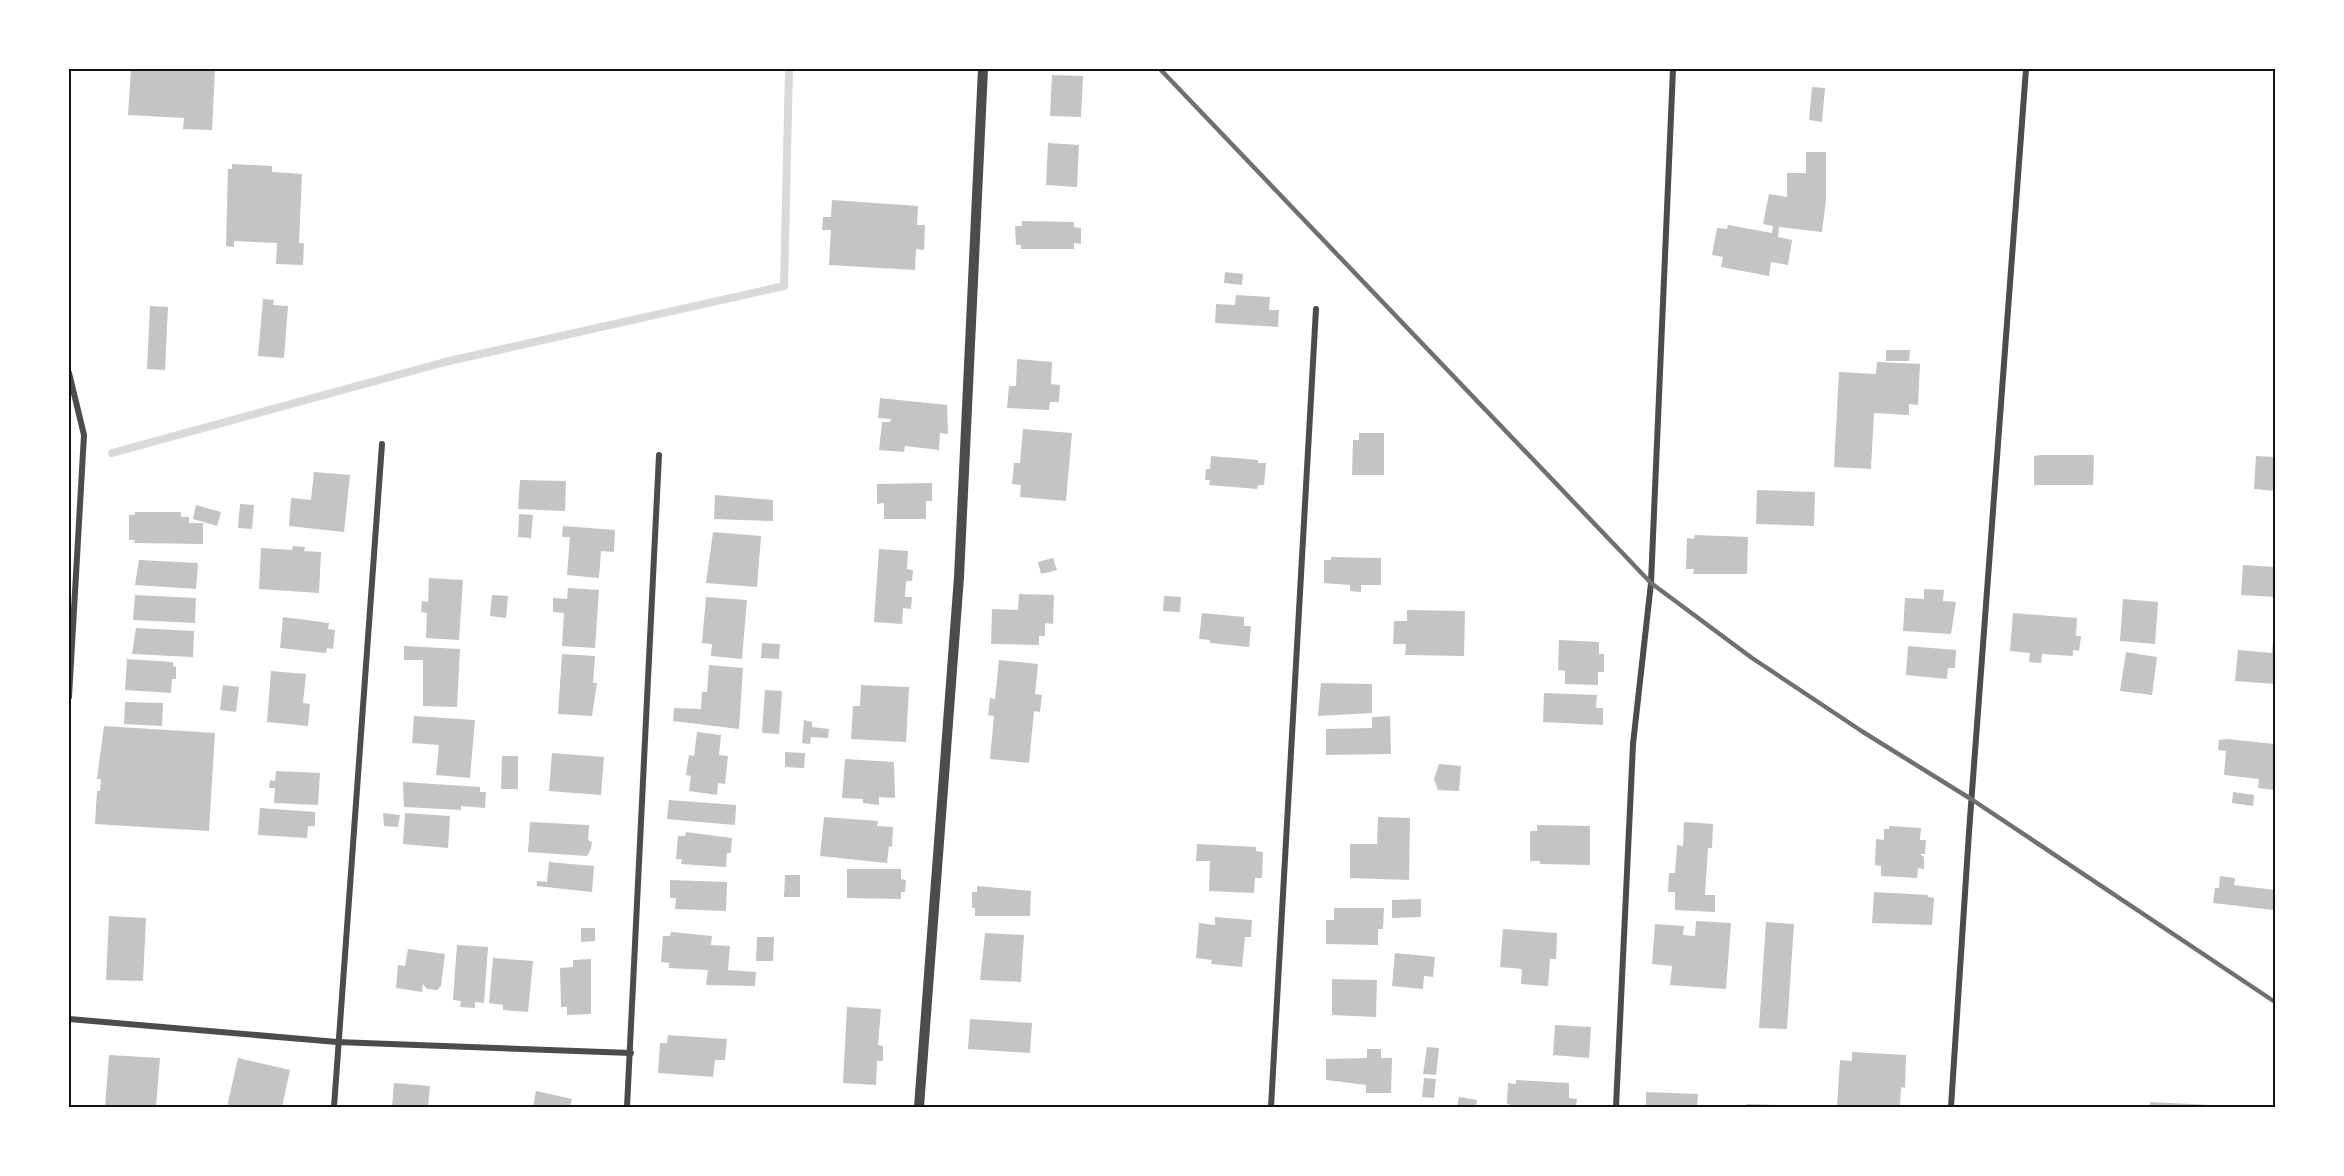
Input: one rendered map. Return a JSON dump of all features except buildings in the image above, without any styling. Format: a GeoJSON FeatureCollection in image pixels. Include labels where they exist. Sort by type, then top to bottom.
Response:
{"type":"FeatureCollection","features":[{"type":"Feature","properties":{"kind":"street"},"geometry":{"type":"LineString","coordinates":[[919,1107],[959,577],[983,69]]}},
{"type":"Feature","properties":{"kind":"street"},"geometry":{"type":"LineString","coordinates":[[1616,1107],[1633,744],[1651,583],[1672,69]]}},
{"type":"Feature","properties":{"kind":"street"},"geometry":{"type":"LineString","coordinates":[[1951,1107],[1969,821],[2026,69]]}},
{"type":"Feature","properties":{"kind":"street"},"geometry":{"type":"LineString","coordinates":[[1271,1107],[1316,309]]}},
{"type":"Feature","properties":{"kind":"street"},"geometry":{"type":"LineString","coordinates":[[69,373],[84,435],[69,697]]}},
{"type":"Feature","properties":{"kind":"street"},"geometry":{"type":"LineString","coordinates":[[334,1107],[382,444]]}},
{"type":"Feature","properties":{"kind":"street"},"geometry":{"type":"LineString","coordinates":[[627,1107],[659,455]]}},
{"type":"Feature","properties":{"kind":"street"},"geometry":{"type":"LineString","coordinates":[[69,1019],[337,1042],[631,1053]]}},
{"type":"Feature","properties":{"kind":"waterway"},"geometry":{"type":"LineString","coordinates":[[112,453],[445,362],[784,286],[789,69]]}},
{"type":"Feature","properties":{"kind":"railway"},"geometry":{"type":"LineString","coordinates":[[1160,69],[1651,583],[1752,658],[1863,732],[1971,799],[2275,1002]]}}]}
